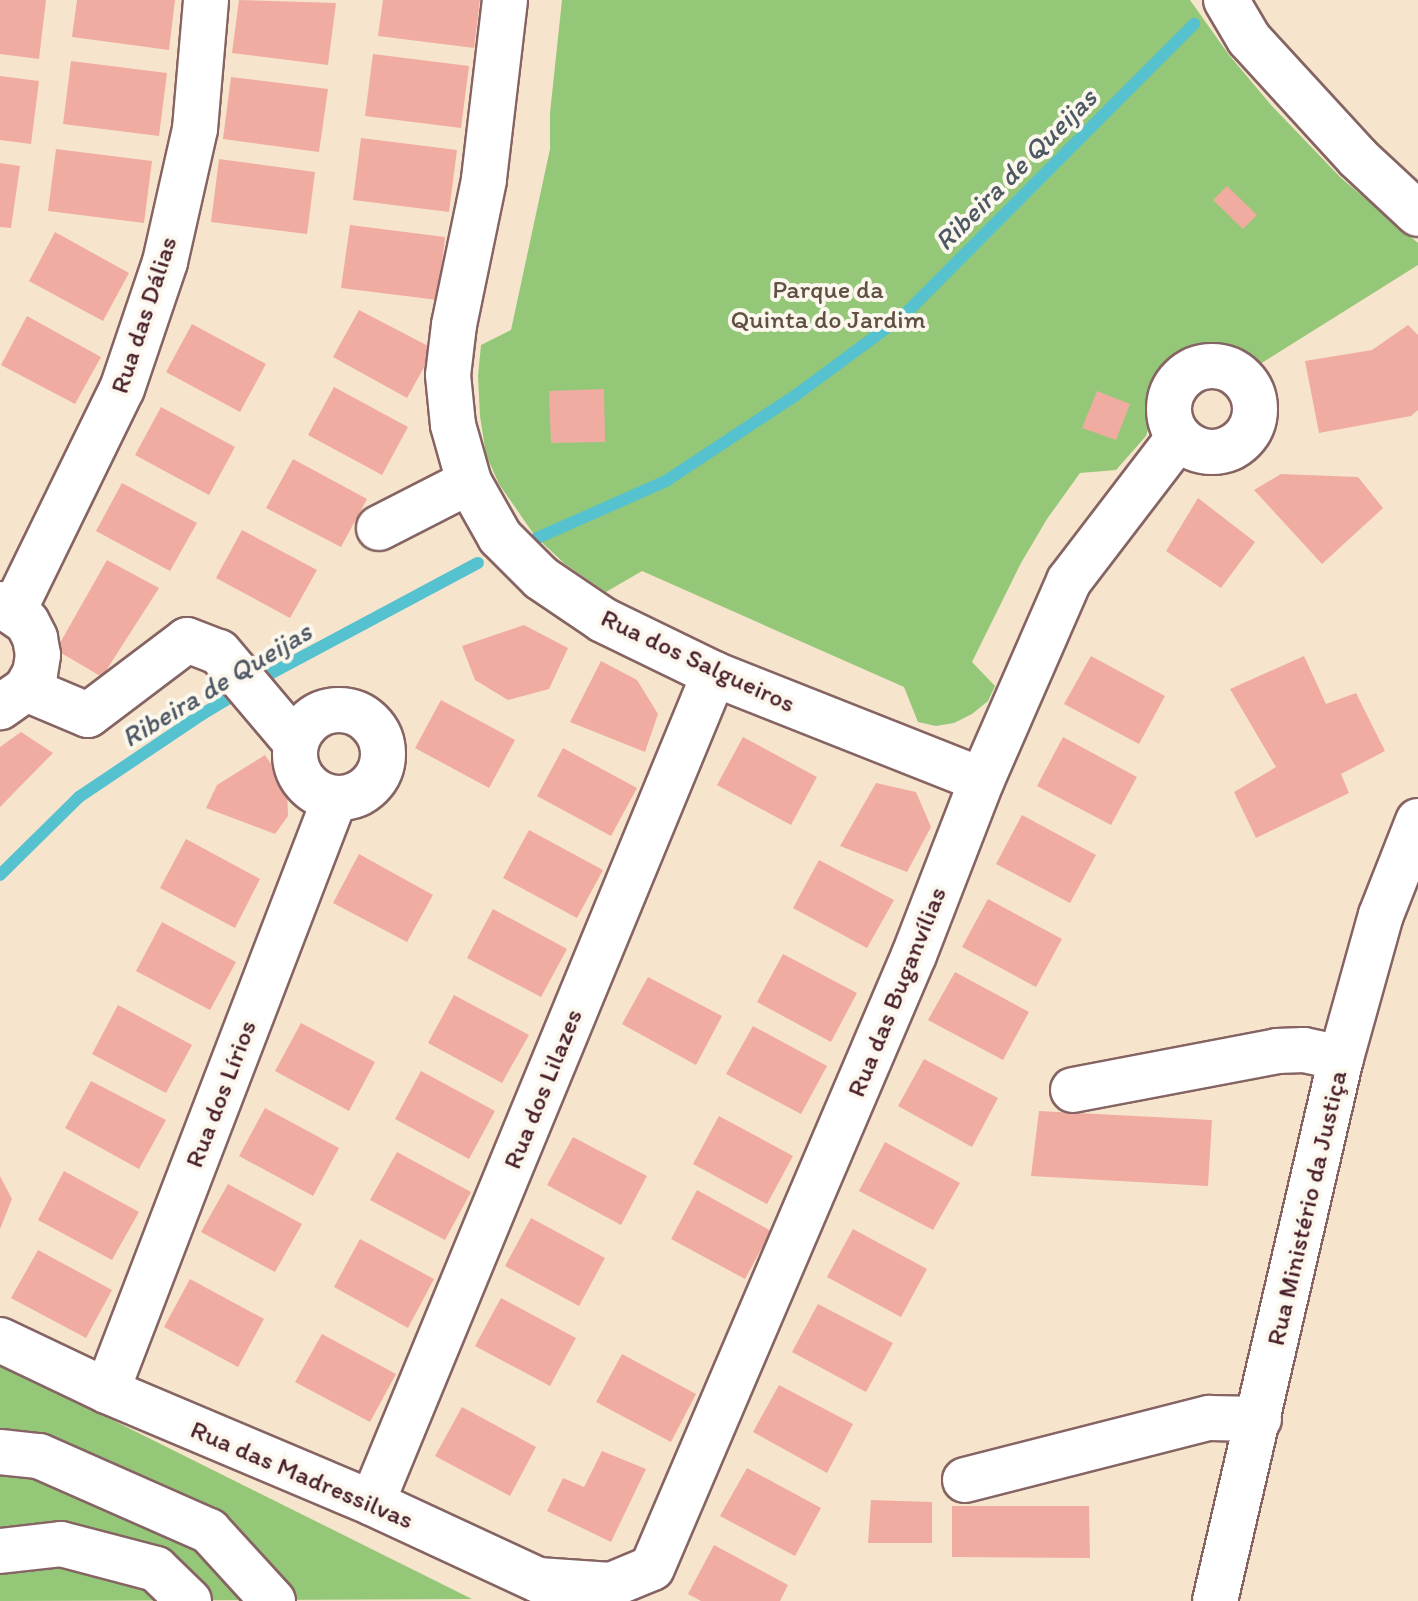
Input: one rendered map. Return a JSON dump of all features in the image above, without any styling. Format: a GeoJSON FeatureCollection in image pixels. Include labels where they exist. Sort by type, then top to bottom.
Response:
{"type":"FeatureCollection","features":[{"type":"Feature","properties":{"kind":"main road","name":"Rua das Dálias"},"geometry":{"type":"LineString","coordinates":[[7,607],[122,389],[165,262],[195,129],[206,0]]}},
{"type":"Feature","properties":{"kind":"main road","name":"Rua dos Salgueiros"},"geometry":{"type":"LineString","coordinates":[[505,0],[484,180],[454,325],[448,375],[453,425],[469,482],[500,537],[541,578],[603,620],[714,674],[982,780]]}},
{"type":"Feature","properties":{"kind":"main road"},"geometry":{"type":"LineString","coordinates":[[1226,0],[1259,50],[1358,158],[1418,214]]}},
{"type":"Feature","properties":{"kind":"main road","name":"Rua das Buganvílias"},"geometry":{"type":"LineString","coordinates":[[635,1585],[914,955],[982,780],[1069,581],[1179,437]]}},
{"type":"Feature","properties":{"kind":"main road"},"geometry":{"type":"LineString","coordinates":[[379,528],[469,482]]}},
{"type":"Feature","properties":{"kind":"main road"},"geometry":{"type":"LineString","coordinates":[[7,607],[27,622],[37,646],[35,673],[13,698],[88,715],[187,640],[219,652],[296,743]]}},
{"type":"Feature","properties":{"kind":"main road","name":"Rua dos Lilazes"},"geometry":{"type":"LineString","coordinates":[[372,1503],[714,674]]}},
{"type":"Feature","properties":{"kind":"main road"},"geometry":{"type":"LineString","coordinates":[[327,712],[356,713],[377,731],[383,757],[380,772],[361,792],[335,798],[307,785],[299,773],[296,743],[302,729],[327,712]]}},
{"type":"Feature","properties":{"kind":"main road","name":"Rua dos Lírios"},"geometry":{"type":"LineString","coordinates":[[107,1391],[335,798]]}},
{"type":"Feature","properties":{"kind":"main road","name":"Rua Ministério da Justiça"},"geometry":{"type":"LineString","coordinates":[[1215,1601],[1341,1058],[1381,915],[1418,821]]}},
{"type":"Feature","properties":{"kind":"main road"},"geometry":{"type":"LineString","coordinates":[[1073,1090],[1277,1051],[1304,1050],[1341,1058]]}},
{"type":"Feature","properties":{"kind":"main road","name":"Rua das Madressilvas"},"geometry":{"type":"LineString","coordinates":[[0,1340],[107,1391],[372,1503],[545,1590],[635,1585]]}},
{"type":"Feature","properties":{"kind":"main road"},"geometry":{"type":"LineString","coordinates":[[965,1480],[1209,1418],[1259,1419]]}},
{"type":"Feature","properties":{"kind":"main road"},"geometry":{"type":"LineString","coordinates":[[0,1452],[39,1456],[209,1531],[273,1601]]}},
{"type":"Feature","properties":{"kind":"main road"},"geometry":{"type":"LineString","coordinates":[[0,1551],[61,1544],[156,1569],[189,1601]]}},
{"type":"Feature","properties":{"kind":"green space","name":"Parque da Quinta do Jardim"},"geometry":{"type":"Polygon","coordinates":[[[562,0],[1190,0],[1229,55],[1271,105],[1341,178],[1418,243],[1418,265],[1260,364],[1219,345],[1198,347],[1176,359],[1165,376],[1146,436],[1116,470],[1080,473],[1021,563],[972,662],[995,686],[988,701],[954,723],[936,726],[918,722],[904,687],[642,571],[606,592],[565,564],[535,536],[499,484],[486,455],[480,416],[478,376],[481,345],[511,330],[550,149],[550,113],[562,0]]]}},
{"type":"Feature","properties":{"kind":"green space"},"geometry":{"type":"Polygon","coordinates":[[[0,1364],[472,1599],[0,1601],[0,1364]]]}},
{"type":"Feature","properties":{"kind":"building"},"geometry":{"type":"Polygon","coordinates":[[[0,0],[46,0],[39,59],[0,54],[0,0]]]}},
{"type":"Feature","properties":{"kind":"building"},"geometry":{"type":"Polygon","coordinates":[[[77,0],[175,0],[169,50],[72,37],[77,0]]]}},
{"type":"Feature","properties":{"kind":"building"},"geometry":{"type":"Polygon","coordinates":[[[239,0],[336,3],[328,65],[232,53],[239,0]]]}},
{"type":"Feature","properties":{"kind":"building"},"geometry":{"type":"Polygon","coordinates":[[[383,0],[480,0],[474,48],[378,36],[383,0]]]}},
{"type":"Feature","properties":{"kind":"building"},"geometry":{"type":"Polygon","coordinates":[[[373,54],[469,66],[461,128],[365,116],[373,54]]]}},
{"type":"Feature","properties":{"kind":"building"},"geometry":{"type":"Polygon","coordinates":[[[71,61],[167,73],[159,136],[63,124],[71,61]]]}},
{"type":"Feature","properties":{"kind":"building"},"geometry":{"type":"Polygon","coordinates":[[[0,76],[39,81],[31,144],[0,140],[0,76]]]}},
{"type":"Feature","properties":{"kind":"building"},"geometry":{"type":"Polygon","coordinates":[[[231,77],[328,89],[319,152],[223,139],[231,77]]]}},
{"type":"Feature","properties":{"kind":"building"},"geometry":{"type":"Polygon","coordinates":[[[361,138],[457,150],[449,212],[353,200],[361,138]]]}},
{"type":"Feature","properties":{"kind":"building"},"geometry":{"type":"Polygon","coordinates":[[[56,149],[152,161],[144,223],[48,211],[56,149]]]}},
{"type":"Feature","properties":{"kind":"building"},"geometry":{"type":"Polygon","coordinates":[[[219,159],[315,172],[307,234],[211,222],[219,159]]]}},
{"type":"Feature","properties":{"kind":"building"},"geometry":{"type":"Polygon","coordinates":[[[0,163],[20,166],[11,228],[0,227],[0,163]]]}},
{"type":"Feature","properties":{"kind":"building"},"geometry":{"type":"Polygon","coordinates":[[[1227,186],[1257,215],[1243,229],[1213,200],[1227,186]]]}},
{"type":"Feature","properties":{"kind":"building"},"geometry":{"type":"Polygon","coordinates":[[[350,225],[445,237],[438,300],[341,288],[350,225]]]}},
{"type":"Feature","properties":{"kind":"building"},"geometry":{"type":"Polygon","coordinates":[[[55,232],[129,273],[103,321],[29,281],[55,232]]]}},
{"type":"Feature","properties":{"kind":"building"},"geometry":{"type":"Polygon","coordinates":[[[359,310],[434,349],[407,398],[333,357],[359,310]]]}},
{"type":"Feature","properties":{"kind":"building"},"geometry":{"type":"Polygon","coordinates":[[[27,316],[101,357],[75,404],[1,365],[27,316]]]}},
{"type":"Feature","properties":{"kind":"building"},"geometry":{"type":"Polygon","coordinates":[[[192,324],[266,364],[240,412],[166,372],[192,324]]]}},
{"type":"Feature","properties":{"kind":"building"},"geometry":{"type":"Polygon","coordinates":[[[1408,325],[1418,335],[1418,410],[1411,416],[1319,433],[1305,361],[1372,350],[1408,325]]]}},
{"type":"Feature","properties":{"kind":"building"},"geometry":{"type":"Polygon","coordinates":[[[334,387],[408,427],[382,475],[308,435],[334,387]]]}},
{"type":"Feature","properties":{"kind":"building"},"geometry":{"type":"Polygon","coordinates":[[[604,389],[605,442],[551,443],[549,391],[604,389]]]}},
{"type":"Feature","properties":{"kind":"building"},"geometry":{"type":"Polygon","coordinates":[[[1097,391],[1130,404],[1116,440],[1082,428],[1097,391]]]}},
{"type":"Feature","properties":{"kind":"building"},"geometry":{"type":"Polygon","coordinates":[[[161,407],[235,447],[209,495],[135,455],[161,407]]]}},
{"type":"Feature","properties":{"kind":"building"},"geometry":{"type":"Polygon","coordinates":[[[293,459],[367,499],[341,547],[266,508],[293,459]]]}},
{"type":"Feature","properties":{"kind":"building"},"geometry":{"type":"Polygon","coordinates":[[[1281,474],[1358,477],[1383,508],[1322,564],[1254,490],[1281,474]]]}},
{"type":"Feature","properties":{"kind":"building"},"geometry":{"type":"Polygon","coordinates":[[[122,483],[197,523],[170,571],[96,531],[122,483]]]}},
{"type":"Feature","properties":{"kind":"building"},"geometry":{"type":"Polygon","coordinates":[[[1198,498],[1255,542],[1221,588],[1166,551],[1198,498]]]}},
{"type":"Feature","properties":{"kind":"building"},"geometry":{"type":"Polygon","coordinates":[[[242,530],[317,570],[290,618],[216,578],[242,530]]]}},
{"type":"Feature","properties":{"kind":"building"},"geometry":{"type":"Polygon","coordinates":[[[107,560],[159,588],[102,677],[56,650],[107,560]]]}},
{"type":"Feature","properties":{"kind":"building"},"geometry":{"type":"Polygon","coordinates":[[[524,625],[568,648],[549,689],[508,700],[475,680],[462,646],[524,625]]]}},
{"type":"Feature","properties":{"kind":"building"},"geometry":{"type":"Polygon","coordinates":[[[1091,656],[1165,696],[1139,744],[1064,704],[1091,656]]]}},
{"type":"Feature","properties":{"kind":"building"},"geometry":{"type":"Polygon","coordinates":[[[1304,656],[1326,704],[1356,693],[1385,751],[1341,774],[1349,793],[1256,838],[1234,792],[1276,767],[1230,689],[1304,656]]]}},
{"type":"Feature","properties":{"kind":"building"},"geometry":{"type":"Polygon","coordinates":[[[601,661],[637,680],[658,714],[645,752],[570,722],[601,661]]]}},
{"type":"Feature","properties":{"kind":"building"},"geometry":{"type":"Polygon","coordinates":[[[441,700],[515,740],[489,788],[415,748],[441,700]]]}},
{"type":"Feature","properties":{"kind":"building"},"geometry":{"type":"Polygon","coordinates":[[[21,732],[53,753],[0,807],[0,747],[21,732]]]}},
{"type":"Feature","properties":{"kind":"building"},"geometry":{"type":"Polygon","coordinates":[[[743,737],[817,777],[791,825],[717,785],[743,737]]]}},
{"type":"Feature","properties":{"kind":"building"},"geometry":{"type":"Polygon","coordinates":[[[1063,737],[1137,777],[1111,825],[1037,786],[1063,737]]]}},
{"type":"Feature","properties":{"kind":"building"},"geometry":{"type":"Polygon","coordinates":[[[563,748],[637,788],[611,836],[537,796],[563,748]]]}},
{"type":"Feature","properties":{"kind":"building"},"geometry":{"type":"Polygon","coordinates":[[[265,755],[287,788],[288,816],[275,834],[206,808],[217,785],[265,755]]]}},
{"type":"Feature","properties":{"kind":"building"},"geometry":{"type":"Polygon","coordinates":[[[876,783],[916,792],[931,827],[907,872],[840,846],[876,783]]]}},
{"type":"Feature","properties":{"kind":"building"},"geometry":{"type":"Polygon","coordinates":[[[1022,815],[1096,855],[1070,903],[996,864],[1022,815]]]}},
{"type":"Feature","properties":{"kind":"building"},"geometry":{"type":"Polygon","coordinates":[[[529,830],[603,870],[577,918],[503,878],[529,830]]]}},
{"type":"Feature","properties":{"kind":"building"},"geometry":{"type":"Polygon","coordinates":[[[186,839],[260,879],[235,928],[160,888],[186,839]]]}},
{"type":"Feature","properties":{"kind":"building"},"geometry":{"type":"Polygon","coordinates":[[[359,854],[433,895],[407,942],[333,903],[359,854]]]}},
{"type":"Feature","properties":{"kind":"building"},"geometry":{"type":"Polygon","coordinates":[[[819,860],[894,900],[867,948],[793,908],[819,860]]]}},
{"type":"Feature","properties":{"kind":"building"},"geometry":{"type":"Polygon","coordinates":[[[988,899],[1062,939],[1036,987],[962,947],[988,899]]]}},
{"type":"Feature","properties":{"kind":"building"},"geometry":{"type":"Polygon","coordinates":[[[493,909],[567,949],[541,997],[467,958],[493,909]]]}},
{"type":"Feature","properties":{"kind":"building"},"geometry":{"type":"Polygon","coordinates":[[[162,922],[236,962],[210,1010],[136,971],[162,922]]]}},
{"type":"Feature","properties":{"kind":"building"},"geometry":{"type":"Polygon","coordinates":[[[783,954],[857,993],[831,1042],[757,1002],[783,954]]]}},
{"type":"Feature","properties":{"kind":"building"},"geometry":{"type":"Polygon","coordinates":[[[955,972],[1029,1012],[1003,1060],[928,1020],[955,972]]]}},
{"type":"Feature","properties":{"kind":"building"},"geometry":{"type":"Polygon","coordinates":[[[648,977],[722,1016],[696,1065],[622,1024],[648,977]]]}},
{"type":"Feature","properties":{"kind":"building"},"geometry":{"type":"Polygon","coordinates":[[[454,995],[529,1035],[502,1083],[428,1043],[454,995]]]}},
{"type":"Feature","properties":{"kind":"building"},"geometry":{"type":"Polygon","coordinates":[[[118,1005],[192,1045],[166,1093],[92,1054],[118,1005]]]}},
{"type":"Feature","properties":{"kind":"building"},"geometry":{"type":"Polygon","coordinates":[[[301,1023],[375,1062],[349,1111],[275,1071],[301,1023]]]}},
{"type":"Feature","properties":{"kind":"building"},"geometry":{"type":"Polygon","coordinates":[[[753,1026],[827,1066],[801,1114],[726,1074],[753,1026]]]}},
{"type":"Feature","properties":{"kind":"building"},"geometry":{"type":"Polygon","coordinates":[[[924,1059],[998,1098],[972,1147],[898,1106],[924,1059]]]}},
{"type":"Feature","properties":{"kind":"building"},"geometry":{"type":"Polygon","coordinates":[[[421,1071],[495,1111],[469,1159],[395,1119],[421,1071]]]}},
{"type":"Feature","properties":{"kind":"building"},"geometry":{"type":"Polygon","coordinates":[[[91,1081],[166,1120],[139,1169],[65,1128],[91,1081]]]}},
{"type":"Feature","properties":{"kind":"building"},"geometry":{"type":"Polygon","coordinates":[[[265,1108],[339,1148],[313,1196],[239,1156],[265,1108]]]}},
{"type":"Feature","properties":{"kind":"building"},"geometry":{"type":"Polygon","coordinates":[[[1039,1111],[1212,1120],[1208,1186],[1031,1176],[1039,1111]]]}},
{"type":"Feature","properties":{"kind":"building"},"geometry":{"type":"Polygon","coordinates":[[[719,1116],[793,1156],[767,1204],[693,1164],[719,1116]]]}},
{"type":"Feature","properties":{"kind":"building"},"geometry":{"type":"Polygon","coordinates":[[[573,1137],[647,1176],[621,1225],[547,1185],[573,1137]]]}},
{"type":"Feature","properties":{"kind":"building"},"geometry":{"type":"Polygon","coordinates":[[[885,1142],[960,1183],[933,1230],[859,1191],[885,1142]]]}},
{"type":"Feature","properties":{"kind":"building"},"geometry":{"type":"Polygon","coordinates":[[[397,1152],[471,1192],[445,1240],[370,1200],[397,1152]]]}},
{"type":"Feature","properties":{"kind":"building"},"geometry":{"type":"Polygon","coordinates":[[[64,1171],[139,1212],[112,1260],[38,1220],[64,1171]]]}},
{"type":"Feature","properties":{"kind":"building"},"geometry":{"type":"Polygon","coordinates":[[[0,1176],[12,1199],[0,1229],[0,1176]]]}},
{"type":"Feature","properties":{"kind":"building"},"geometry":{"type":"Polygon","coordinates":[[[228,1184],[302,1224],[275,1272],[201,1232],[228,1184]]]}},
{"type":"Feature","properties":{"kind":"building"},"geometry":{"type":"Polygon","coordinates":[[[697,1190],[771,1231],[745,1279],[671,1239],[697,1190]]]}},
{"type":"Feature","properties":{"kind":"building"},"geometry":{"type":"Polygon","coordinates":[[[531,1218],[605,1258],[579,1306],[505,1266],[531,1218]]]}},
{"type":"Feature","properties":{"kind":"building"},"geometry":{"type":"Polygon","coordinates":[[[853,1229],[927,1269],[901,1317],[827,1277],[853,1229]]]}},
{"type":"Feature","properties":{"kind":"building"},"geometry":{"type":"Polygon","coordinates":[[[360,1239],[434,1279],[408,1328],[334,1287],[360,1239]]]}},
{"type":"Feature","properties":{"kind":"building"},"geometry":{"type":"Polygon","coordinates":[[[38,1250],[112,1290],[86,1338],[11,1298],[38,1250]]]}},
{"type":"Feature","properties":{"kind":"building"},"geometry":{"type":"Polygon","coordinates":[[[190,1279],[264,1319],[238,1367],[164,1327],[190,1279]]]}},
{"type":"Feature","properties":{"kind":"building"},"geometry":{"type":"Polygon","coordinates":[[[501,1298],[576,1338],[550,1386],[475,1346],[501,1298]]]}},
{"type":"Feature","properties":{"kind":"building"},"geometry":{"type":"Polygon","coordinates":[[[818,1304],[893,1343],[866,1392],[792,1352],[818,1304]]]}},
{"type":"Feature","properties":{"kind":"building"},"geometry":{"type":"Polygon","coordinates":[[[322,1334],[396,1374],[370,1422],[295,1382],[322,1334]]]}},
{"type":"Feature","properties":{"kind":"building"},"geometry":{"type":"Polygon","coordinates":[[[622,1354],[696,1394],[671,1442],[596,1402],[622,1354]]]}},
{"type":"Feature","properties":{"kind":"building"},"geometry":{"type":"Polygon","coordinates":[[[779,1385],[853,1424],[827,1473],[753,1432],[779,1385]]]}},
{"type":"Feature","properties":{"kind":"building"},"geometry":{"type":"Polygon","coordinates":[[[462,1407],[536,1447],[510,1496],[435,1456],[462,1407]]]}},
{"type":"Feature","properties":{"kind":"building"},"geometry":{"type":"Polygon","coordinates":[[[602,1451],[646,1469],[611,1542],[547,1511],[563,1478],[584,1487],[602,1451]]]}},
{"type":"Feature","properties":{"kind":"building"},"geometry":{"type":"Polygon","coordinates":[[[747,1468],[821,1508],[795,1556],[720,1516],[747,1468]]]}},
{"type":"Feature","properties":{"kind":"building"},"geometry":{"type":"Polygon","coordinates":[[[871,1500],[932,1502],[932,1543],[868,1543],[871,1500]]]}},
{"type":"Feature","properties":{"kind":"building"},"geometry":{"type":"Polygon","coordinates":[[[952,1506],[1089,1506],[1090,1558],[952,1557],[952,1506]]]}},
{"type":"Feature","properties":{"kind":"building"},"geometry":{"type":"Polygon","coordinates":[[[714,1545],[788,1585],[780,1601],[701,1601],[688,1594],[714,1545]]]}},
{"type":"Feature","properties":{"kind":"waterway","name":"Ribeira de Queijas"},"geometry":{"type":"LineString","coordinates":[[537,538],[666,481],[796,395],[904,315],[1194,24]]}},
{"type":"Feature","properties":{"kind":"waterway","name":"Ribeira de Queijas"},"geometry":{"type":"LineString","coordinates":[[0,875],[79,797],[204,713],[268,675],[478,563]]}}]}
